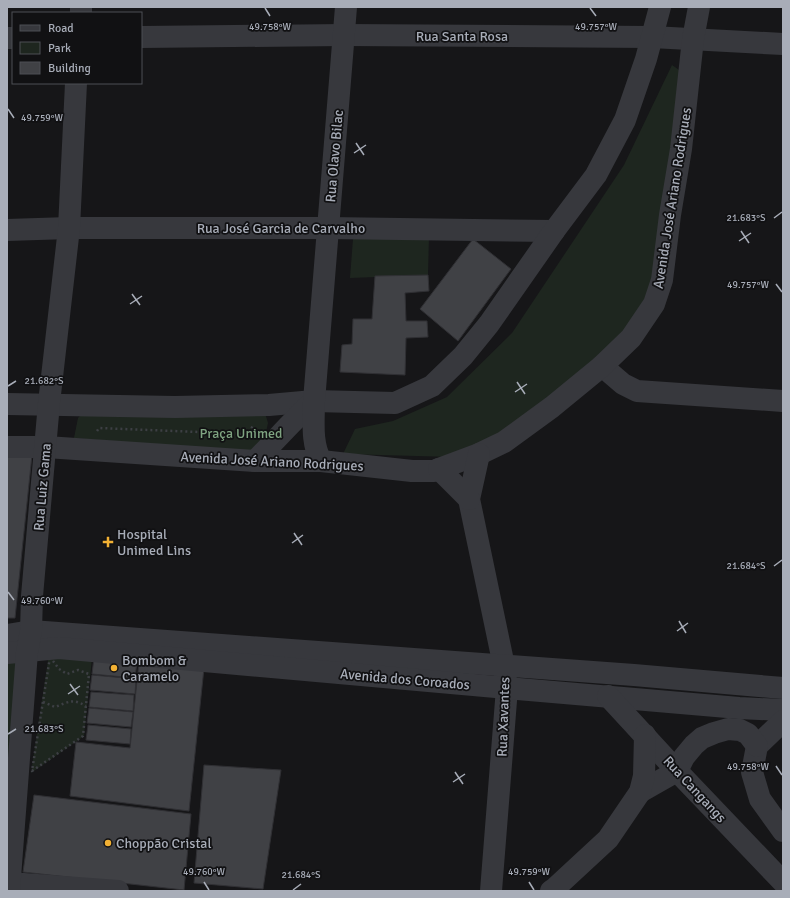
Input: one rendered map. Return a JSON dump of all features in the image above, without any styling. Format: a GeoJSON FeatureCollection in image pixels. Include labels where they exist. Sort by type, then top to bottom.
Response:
{"type":"FeatureCollection","features":[{"type":"Feature","properties":{"kind":"street","name":"Rua Olavo Bilac"},"geometry":{"type":"LineString","coordinates":[[321,461],[314,445],[314,401],[346,7]]}},
{"type":"Feature","properties":{"kind":"street"},"geometry":{"type":"LineString","coordinates":[[7,404],[50,403],[175,407],[262,413],[314,401],[395,403],[432,386],[463,356],[489,324],[554,231],[596,175],[625,120],[652,37],[660,7]]}},
{"type":"Feature","properties":{"kind":"street","name":"Avenida José Ariano Rodrigues"},"geometry":{"type":"LineString","coordinates":[[7,447],[46,447],[255,461],[321,461],[412,471],[440,469],[479,454],[504,442],[552,407],[602,366],[631,338],[654,304],[662,280],[670,215],[681,149],[693,39],[699,7]]}},
{"type":"Feature","properties":{"kind":"street","name":"Rua Santa Rosa"},"geometry":{"type":"LineString","coordinates":[[142,37],[344,35],[652,37],[783,44]]}},
{"type":"Feature","properties":{"kind":"street","name":"Rua Luiz Gama"},"geometry":{"type":"LineString","coordinates":[[9,887],[22,645],[32,596],[50,403],[69,228],[76,84]]}},
{"type":"Feature","properties":{"kind":"street","name":"Rua José Garcia de Carvalho"},"geometry":{"type":"LineString","coordinates":[[7,230],[69,228],[328,228],[554,231]]}},
{"type":"Feature","properties":{"kind":"street"},"geometry":{"type":"LineString","coordinates":[[602,366],[623,384],[637,391],[783,401]]}},
{"type":"Feature","properties":{"kind":"street"},"geometry":{"type":"LineString","coordinates":[[255,461],[314,401]]}},
{"type":"Feature","properties":{"kind":"street"},"geometry":{"type":"LineString","coordinates":[[262,413],[274,442]]}},
{"type":"Feature","properties":{"kind":"street","name":"Rua Xavantes"},"geometry":{"type":"LineString","coordinates":[[479,454],[469,499],[504,666],[507,688],[491,891]]}},
{"type":"Feature","properties":{"kind":"street"},"geometry":{"type":"LineString","coordinates":[[440,469],[469,499]]}},
{"type":"Feature","properties":{"kind":"street"},"geometry":{"type":"LineString","coordinates":[[7,635],[22,645]]}},
{"type":"Feature","properties":{"kind":"street","name":"Avenida dos Coroados"},"geometry":{"type":"LineString","coordinates":[[22,645],[504,666],[783,688]]}},
{"type":"Feature","properties":{"kind":"street","name":"Avenida dos Coroados"},"geometry":{"type":"LineString","coordinates":[[22,645],[739,708],[783,710]]}},
{"type":"Feature","properties":{"kind":"street","name":"Rua Cangangs"},"geometry":{"type":"LineString","coordinates":[[608,696],[779,881]]}},
{"type":"Feature","properties":{"kind":"street"},"geometry":{"type":"LineString","coordinates":[[783,721],[757,746],[752,772],[760,799],[783,831]]}},
{"type":"Feature","properties":{"kind":"street"},"geometry":{"type":"LineString","coordinates":[[640,792],[677,771],[684,757],[694,745],[702,738],[714,733],[728,729],[740,730],[748,734],[757,746]]}},
{"type":"Feature","properties":{"kind":"street"},"geometry":{"type":"LineString","coordinates":[[551,891],[608,839],[640,792],[644,776],[645,735]]}},
{"type":"Feature","properties":{"kind":"street"},"geometry":{"type":"LineString","coordinates":[[9,887],[118,891]]}},
{"type":"Feature","properties":{"kind":"path"},"geometry":{"type":"LineString","coordinates":[[174,438],[173,431],[175,407]]}},
{"type":"Feature","properties":{"kind":"path"},"geometry":{"type":"LineString","coordinates":[[96,434],[99,428],[249,434],[262,413]]}},
{"type":"Feature","properties":{"kind":"path"},"geometry":{"type":"LineString","coordinates":[[50,657],[62,672],[67,674],[78,670],[89,674],[83,736],[32,771],[43,702],[50,657]]}},
{"type":"Feature","properties":{"kind":"path"},"geometry":{"type":"LineString","coordinates":[[43,702],[55,707],[69,701],[75,701],[86,706]]}},
{"type":"Feature","properties":{"kind":"green space"},"geometry":{"type":"Polygon","coordinates":[[[672,65],[686,75],[648,306],[611,351],[492,442],[453,457],[343,454],[355,429],[393,421],[447,397],[512,333],[624,165],[672,65]]]}},
{"type":"Feature","properties":{"kind":"green space"},"geometry":{"type":"Polygon","coordinates":[[[429,236],[428,275],[350,278],[353,239],[429,236]]]}},
{"type":"Feature","properties":{"kind":"green space","name":"Praça Unimed"},"geometry":{"type":"Polygon","coordinates":[[[84,412],[265,413],[268,423],[265,437],[256,453],[74,438],[78,418],[84,412]]]}},
{"type":"Feature","properties":{"kind":"green space"},"geometry":{"type":"Polygon","coordinates":[[[49,654],[92,658],[84,736],[31,773],[49,654]]]}},
{"type":"Feature","properties":{"kind":"green space"},"geometry":{"type":"Polygon","coordinates":[[[7,660],[23,660],[7,805],[7,660]]]}},
{"type":"Feature","properties":{"kind":"building"},"geometry":{"type":"Polygon","coordinates":[[[473,239],[511,269],[458,341],[420,309],[473,239]]]}},
{"type":"Feature","properties":{"kind":"building"},"geometry":{"type":"Polygon","coordinates":[[[428,275],[429,291],[405,293],[406,321],[427,321],[428,337],[406,338],[405,375],[340,372],[342,345],[352,344],[353,319],[372,319],[375,276],[428,275]]]}},
{"type":"Feature","properties":{"kind":"building"},"geometry":{"type":"Polygon","coordinates":[[[7,455],[32,455],[15,618],[7,618],[7,455]]]}},
{"type":"Feature","properties":{"kind":"building","name":"Bombom & Caramelo"},"geometry":{"type":"Polygon","coordinates":[[[94,658],[137,662],[135,678],[92,674],[94,658]]]}},
{"type":"Feature","properties":{"kind":"building"},"geometry":{"type":"Polygon","coordinates":[[[139,662],[204,668],[189,811],[70,796],[76,742],[130,748],[139,662]]]}},
{"type":"Feature","properties":{"kind":"building"},"geometry":{"type":"Polygon","coordinates":[[[92,675],[136,679],[135,694],[90,690],[92,675]]]}},
{"type":"Feature","properties":{"kind":"building"},"geometry":{"type":"Polygon","coordinates":[[[91,692],[134,695],[133,711],[89,707],[91,692]]]}},
{"type":"Feature","properties":{"kind":"building"},"geometry":{"type":"Polygon","coordinates":[[[89,708],[133,712],[131,727],[87,723],[89,708]]]}},
{"type":"Feature","properties":{"kind":"building"},"geometry":{"type":"Polygon","coordinates":[[[88,725],[131,729],[130,744],[86,740],[88,725]]]}},
{"type":"Feature","properties":{"kind":"building"},"geometry":{"type":"Polygon","coordinates":[[[204,765],[281,770],[263,889],[194,883],[204,765]]]}},
{"type":"Feature","properties":{"kind":"building","name":"Choppão Cristal"},"geometry":{"type":"Polygon","coordinates":[[[34,795],[191,814],[184,890],[23,872],[34,795]]]}},
{"type":"Feature","properties":{"kind":"place","name":"Hospital Unimed Lins"},"geometry":{"type":"Point","coordinates":[108,542]}},
{"type":"Feature","properties":{"kind":"place","name":"Bombom & Caramelo"},"geometry":{"type":"Point","coordinates":[114,668]}},
{"type":"Feature","properties":{"kind":"place","name":"Choppão Cristal"},"geometry":{"type":"Point","coordinates":[108,843]}}]}
